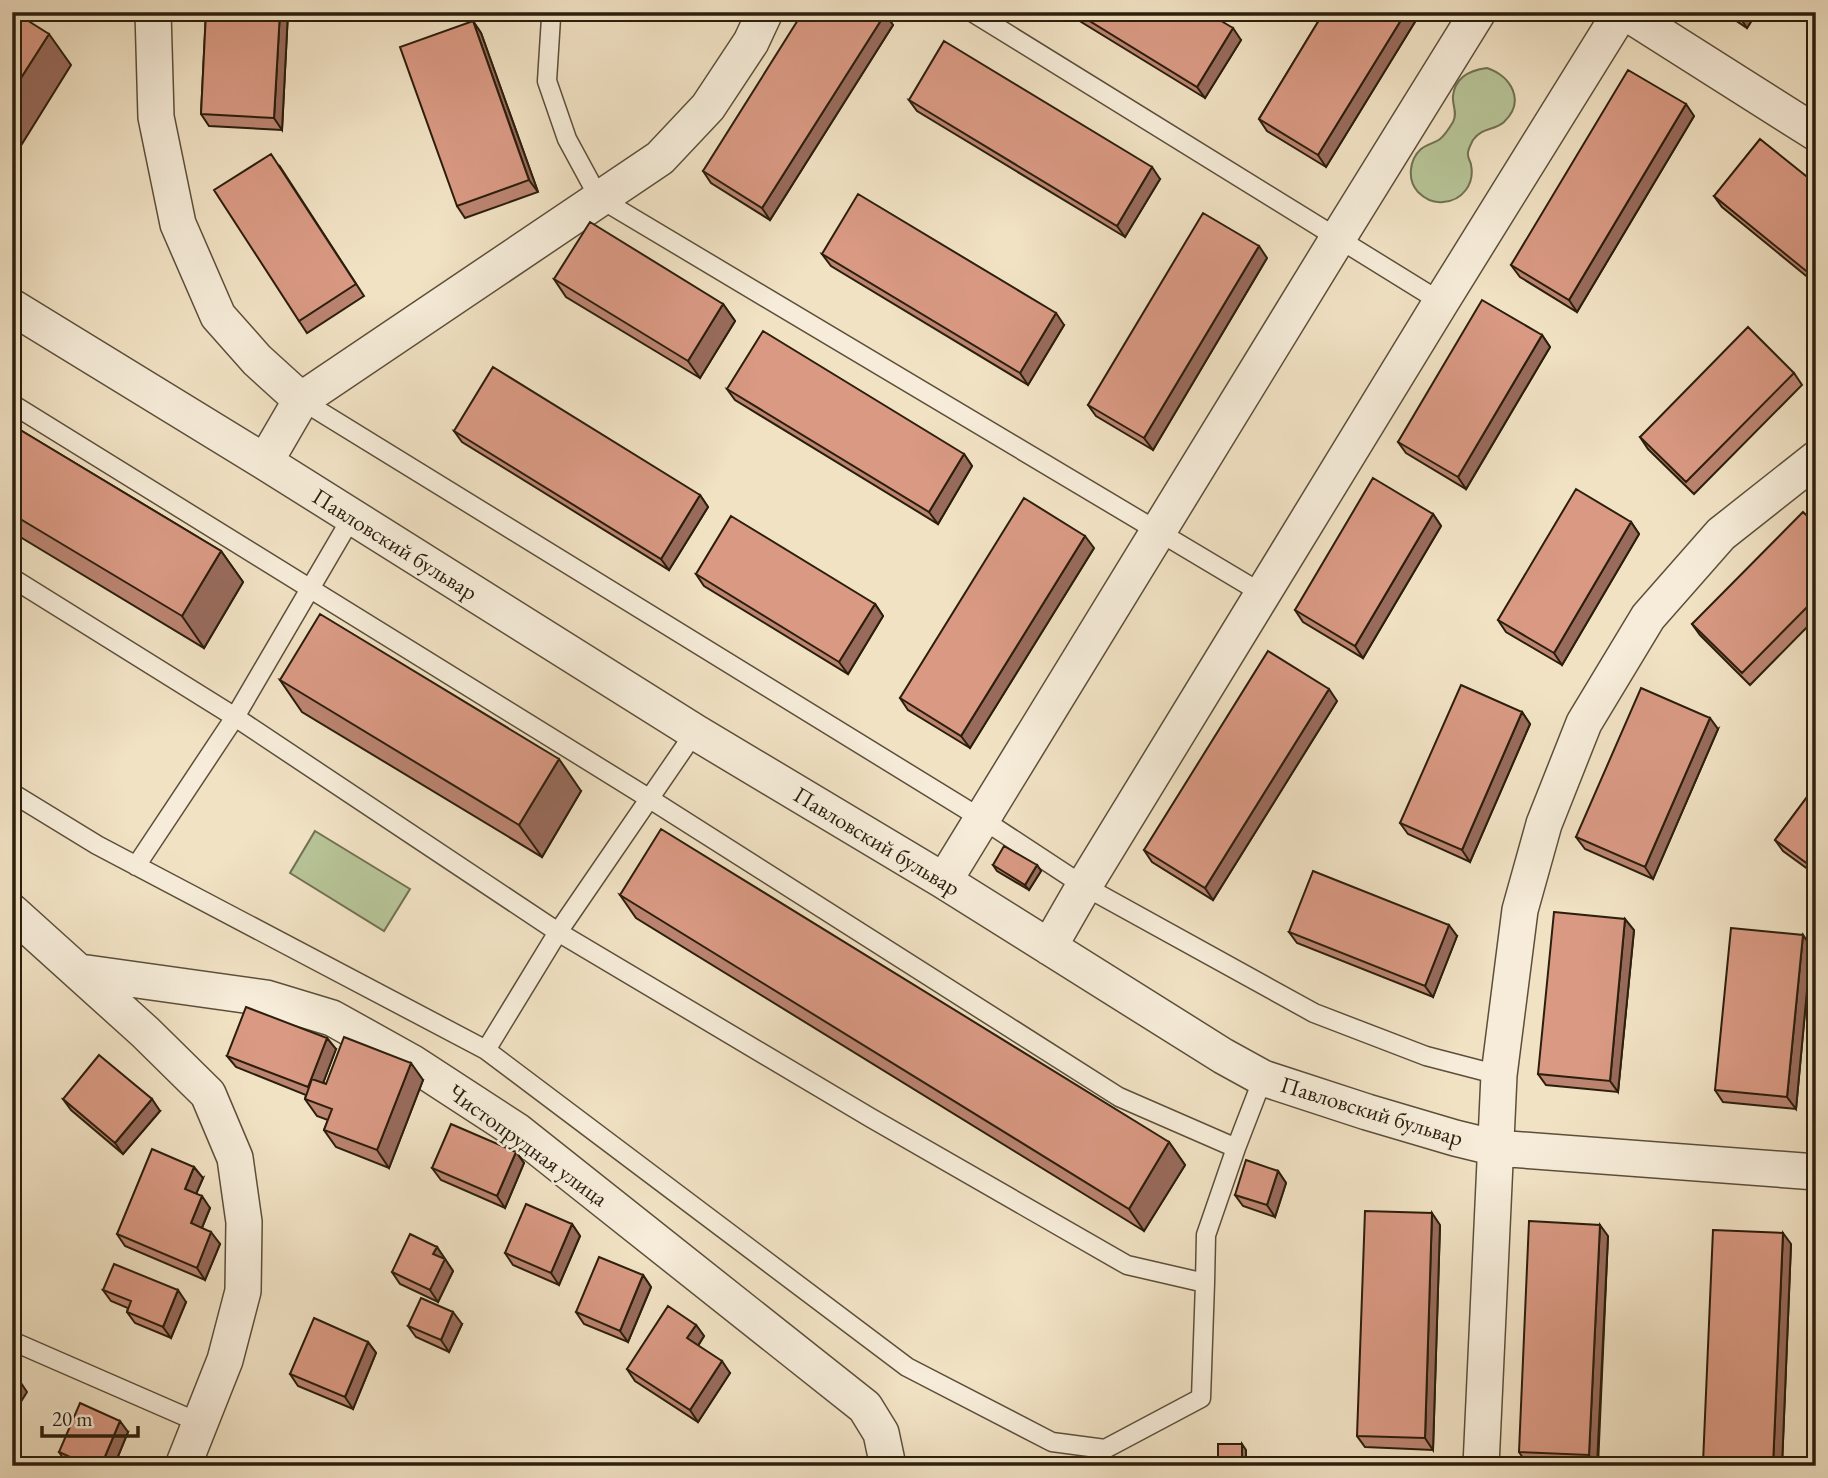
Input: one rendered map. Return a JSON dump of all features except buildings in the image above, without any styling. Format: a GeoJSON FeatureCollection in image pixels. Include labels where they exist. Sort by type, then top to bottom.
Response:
{"type":"FeatureCollection","features":[{"type":"Feature","properties":{"kind":"street"},"geometry":{"type":"LineString","coordinates":[[153,12],[156,117],[178,224],[218,316],[257,360],[301,400]]}},
{"type":"Feature","properties":{"kind":"street"},"geometry":{"type":"LineString","coordinates":[[265,463],[301,400],[660,158],[708,107],[751,42],[765,12]]}},
{"type":"Feature","properties":{"kind":"street"},"geometry":{"type":"LineString","coordinates":[[944,881],[1478,12]]}},
{"type":"Feature","properties":{"kind":"street"},"geometry":{"type":"LineString","coordinates":[[1049,947],[1441,302],[1623,12],[1816,133]]}},
{"type":"Feature","properties":{"kind":"street","name":"Павловский бульвар"},"geometry":{"type":"LineString","coordinates":[[12,307],[695,732],[944,881],[1223,1056],[1263,1078],[1367,1112],[1496,1148],[1816,1172]]}},
{"type":"Feature","properties":{"kind":"street"},"geometry":{"type":"LineString","coordinates":[[1481,1466],[1499,1075],[1520,910],[1544,824],[1584,723],[1648,617],[1721,534],[1816,459]]}},
{"type":"Feature","properties":{"kind":"street"},"geometry":{"type":"LineString","coordinates":[[12,912],[145,1032],[208,1094],[235,1158],[244,1222],[243,1290],[225,1360],[183,1466]]}},
{"type":"Feature","properties":{"kind":"street","name":"Чистопрудная улица"},"geometry":{"type":"LineString","coordinates":[[80,972],[266,998],[332,1018],[411,1062],[517,1131],[865,1407],[881,1433],[888,1466]]}},
{"type":"Feature","properties":{"kind":"lane"},"geometry":{"type":"LineString","coordinates":[[554,12],[551,18],[547,81],[567,138],[599,198],[1263,594]]}},
{"type":"Feature","properties":{"kind":"lane"},"geometry":{"type":"LineString","coordinates":[[972,12],[1441,302]]}},
{"type":"Feature","properties":{"kind":"lane"},"geometry":{"type":"LineString","coordinates":[[301,400],[982,819],[1084,886],[1314,1013],[1426,1056],[1499,1075]]}},
{"type":"Feature","properties":{"kind":"lane"},"geometry":{"type":"LineString","coordinates":[[12,404],[650,799],[1119,1097],[1236,1148]]}},
{"type":"Feature","properties":{"kind":"lane"},"geometry":{"type":"LineString","coordinates":[[136,866],[235,717],[352,517]]}},
{"type":"Feature","properties":{"kind":"lane"},"geometry":{"type":"LineString","coordinates":[[12,578],[235,717],[558,932],[872,1118],[1127,1265],[1205,1283]]}},
{"type":"Feature","properties":{"kind":"lane"},"geometry":{"type":"LineString","coordinates":[[486,1050],[558,932],[695,732]]}},
{"type":"Feature","properties":{"kind":"lane"},"geometry":{"type":"LineString","coordinates":[[12,793],[97,845],[486,1050],[907,1367],[1052,1442],[1105,1449],[1201,1398],[1206,1235],[1263,1078]]}},
{"type":"Feature","properties":{"kind":"lane"},"geometry":{"type":"LineString","coordinates":[[12,1341],[200,1423]]}},
{"type":"Feature","properties":{"kind":"green space"},"geometry":{"type":"Polygon","coordinates":[[[1487,68],[1503,77],[1513,90],[1515,98],[1511,114],[1500,125],[1480,133],[1473,140],[1468,153],[1472,172],[1466,190],[1450,201],[1430,200],[1418,192],[1412,182],[1414,159],[1421,149],[1442,137],[1453,122],[1454,89],[1460,79],[1487,68]]]}},
{"type":"Feature","properties":{"kind":"green space"},"geometry":{"type":"Polygon","coordinates":[[[315,831],[410,889],[384,931],[290,873],[315,831]]]}}]}
